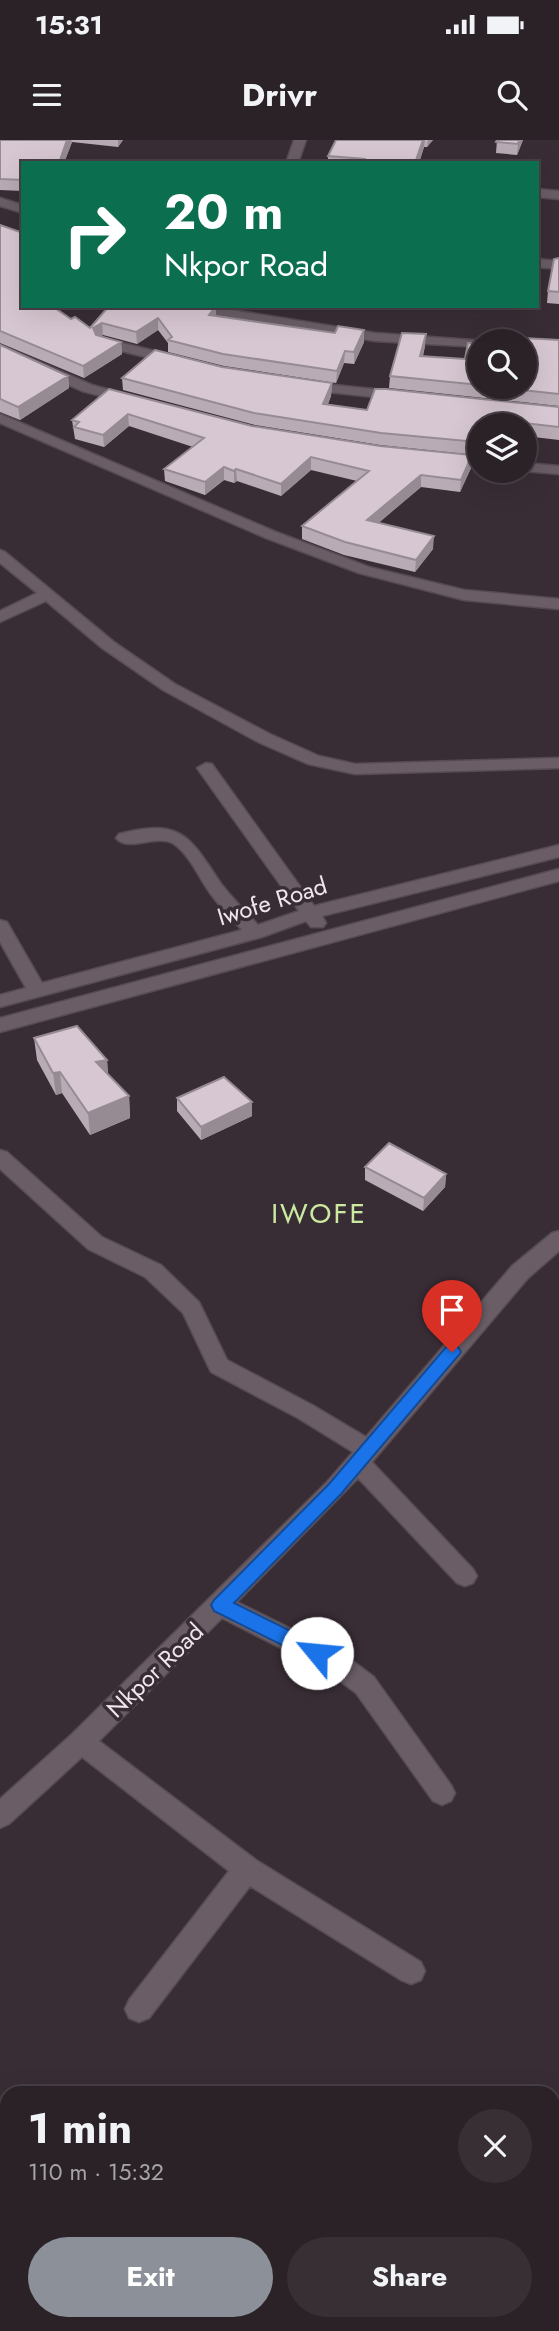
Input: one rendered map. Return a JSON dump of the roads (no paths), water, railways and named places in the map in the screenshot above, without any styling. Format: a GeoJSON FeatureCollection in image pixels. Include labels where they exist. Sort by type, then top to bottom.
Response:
{"type":"FeatureCollection","features":[{"type":"Feature","properties":{"kind":"street"},"geometry":{"type":"LineString","coordinates":[[293,161],[300,140]]}},
{"type":"Feature","properties":{"kind":"street"},"geometry":{"type":"LineString","coordinates":[[539,192],[559,195]]}},
{"type":"Feature","properties":{"kind":"street"},"geometry":{"type":"LineString","coordinates":[[0,202],[21,208]]}},
{"type":"Feature","properties":{"kind":"street"},"geometry":{"type":"LineString","coordinates":[[539,263],[559,265]]}},
{"type":"Feature","properties":{"kind":"street"},"geometry":{"type":"LineString","coordinates":[[194,308],[375,337],[467,342]]}},
{"type":"Feature","properties":{"kind":"street"},"geometry":{"type":"LineString","coordinates":[[102,342],[196,366]]}},
{"type":"Feature","properties":{"kind":"street"},"geometry":{"type":"LineString","coordinates":[[0,349],[87,388],[140,403]]}},
{"type":"Feature","properties":{"kind":"street"},"geometry":{"type":"LineString","coordinates":[[291,384],[413,397]]}},
{"type":"Feature","properties":{"kind":"street"},"geometry":{"type":"LineString","coordinates":[[0,418],[271,535],[364,570],[464,595],[559,604]]}},
{"type":"Feature","properties":{"kind":"street"},"geometry":{"type":"LineString","coordinates":[[430,457],[467,461]]}},
{"type":"Feature","properties":{"kind":"street"},"geometry":{"type":"LineString","coordinates":[[537,468],[559,470]]}},
{"type":"Feature","properties":{"kind":"street"},"geometry":{"type":"LineString","coordinates":[[0,555],[107,645],[169,687],[264,738],[314,760],[355,769],[559,763]]}},
{"type":"Feature","properties":{"kind":"street"},"geometry":{"type":"LineString","coordinates":[[0,617],[46,595]]}},
{"type":"Feature","properties":{"kind":"street"},"geometry":{"type":"LineString","coordinates":[[206,768],[311,913],[326,940]]}},
{"type":"Feature","properties":{"kind":"street"},"geometry":{"type":"LineString","coordinates":[[125,838],[160,834],[179,839],[191,851],[218,892],[255,933]]}},
{"type":"Feature","properties":{"kind":"street","name":"Iwofe Road"},"geometry":{"type":"LineString","coordinates":[[0,1001],[255,933],[311,913],[559,851]]}},
{"type":"Feature","properties":{"kind":"street","name":"Iwofe Road"},"geometry":{"type":"LineString","coordinates":[[0,1025],[559,876]]}},
{"type":"Feature","properties":{"kind":"street"},"geometry":{"type":"LineString","coordinates":[[0,926],[37,991]]}},
{"type":"Feature","properties":{"kind":"street"},"geometry":{"type":"LineString","coordinates":[[0,1157],[94,1243],[153,1271],[191,1308],[219,1366],[306,1412],[363,1456],[465,1576]]}},
{"type":"Feature","properties":{"kind":"street","name":"Nkpor Road"},"geometry":{"type":"LineString","coordinates":[[0,1816],[81,1742],[335,1489],[520,1272],[559,1239]]}},
{"type":"Feature","properties":{"kind":"street"},"geometry":{"type":"LineString","coordinates":[[220,1605],[337,1664],[365,1685],[442,1793]]}},
{"type":"Feature","properties":{"kind":"street"},"geometry":{"type":"LineString","coordinates":[[81,1742],[247,1869],[411,1970]]}},
{"type":"Feature","properties":{"kind":"street"},"geometry":{"type":"LineString","coordinates":[[139,2009],[247,1869]]}},
{"type":"Feature","properties":{"kind":"district","name":"IWOFE"},"geometry":{"type":"Point","coordinates":[319,1213]}}]}
